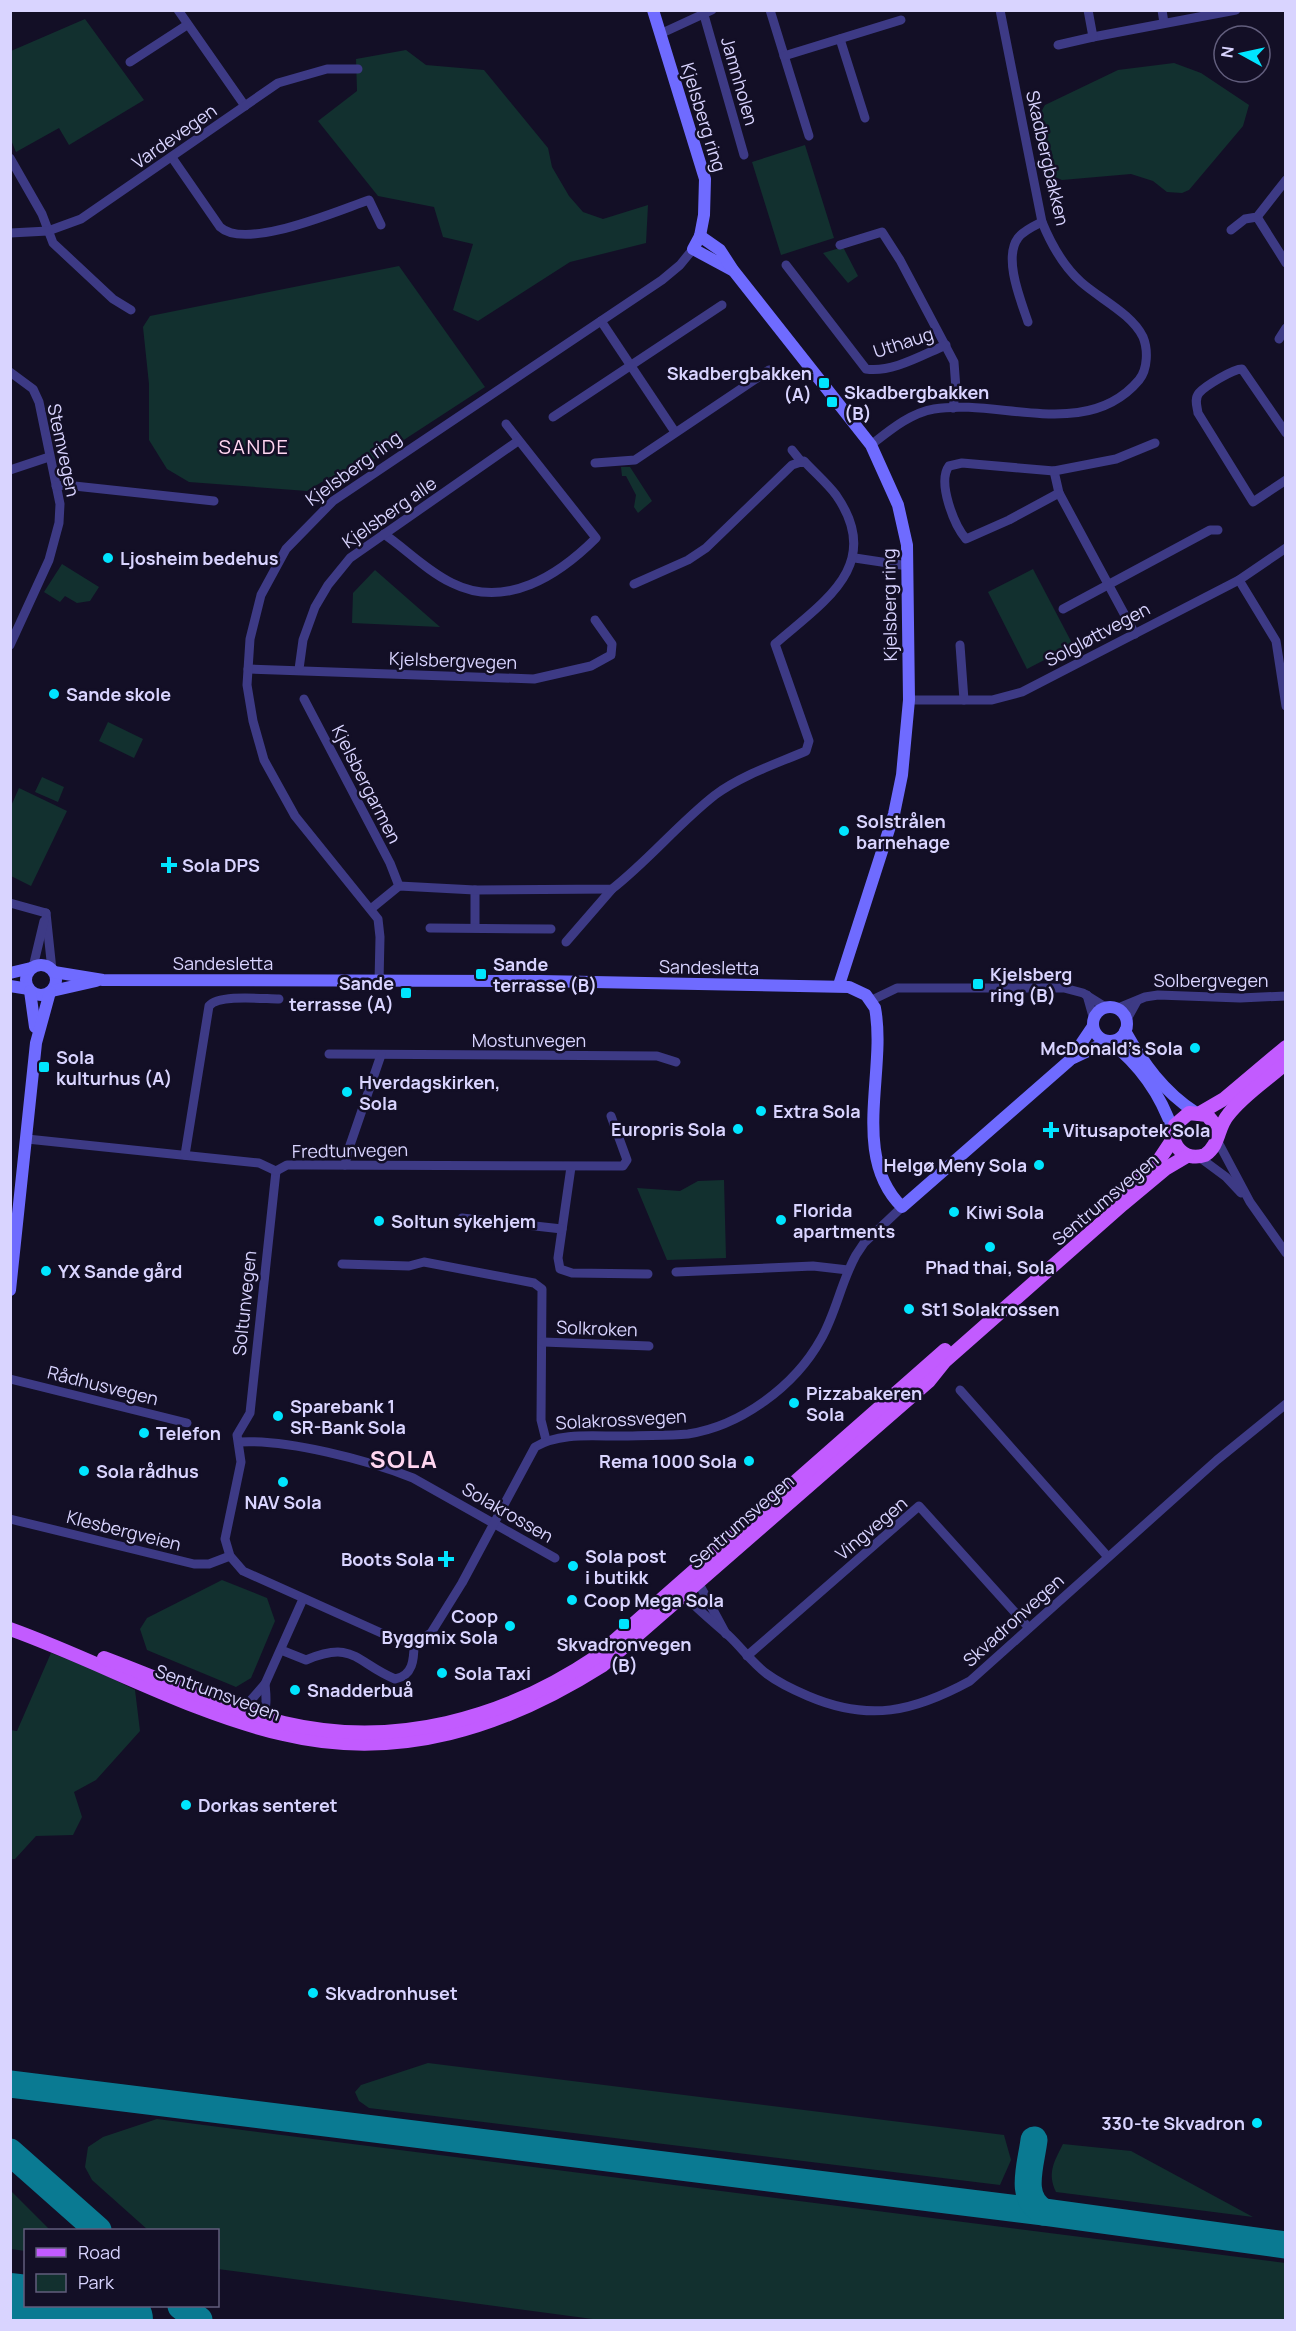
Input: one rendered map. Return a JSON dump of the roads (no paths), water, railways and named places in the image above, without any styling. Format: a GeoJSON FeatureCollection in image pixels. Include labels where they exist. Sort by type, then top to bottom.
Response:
{"type":"FeatureCollection","features":[{"type":"Feature","properties":{"kind":"main road","name":"Sentrumsvegen"},"geometry":{"type":"LineString","coordinates":[[10,1629],[187,1702],[256,1721],[330,1730],[371,1732],[436,1726],[489,1713],[545,1689],[596,1657],[683,1589],[1159,1160],[1179,1120],[1224,1099],[1286,1047]]}},
{"type":"Feature","properties":{"kind":"main road","name":"Sentrumsvegen"},"geometry":{"type":"LineString","coordinates":[[683,1589],[698,1582],[929,1381],[945,1361],[1165,1169],[1193,1156],[1211,1151],[1228,1115],[1286,1064]]}},
{"type":"Feature","properties":{"kind":"main road"},"geometry":{"type":"LineString","coordinates":[[1198,1113],[1212,1120],[1217,1136]]}},
{"type":"Feature","properties":{"kind":"main road","name":"Sentrumsvegen"},"geometry":{"type":"LineString","coordinates":[[1173,1135],[1176,1146],[1193,1156]]}},
{"type":"Feature","properties":{"kind":"main road","name":"Sentrumsvegen"},"geometry":{"type":"LineString","coordinates":[[10,1623],[246,1711],[256,1721]]}},
{"type":"Feature","properties":{"kind":"street"},"geometry":{"type":"LineString","coordinates":[[178,10],[245,106]]}},
{"type":"Feature","properties":{"kind":"street","name":"Kjelsberg ring"},"geometry":{"type":"LineString","coordinates":[[379,982],[380,923],[372,908],[296,816],[272,777],[253,721],[248,669],[250,639],[261,594],[286,549],[333,501],[662,280],[680,265],[693,249],[700,236],[704,214],[705,179],[653,10]]}},
{"type":"Feature","properties":{"kind":"street"},"geometry":{"type":"LineString","coordinates":[[770,10],[808,136]]}},
{"type":"Feature","properties":{"kind":"street","name":"Skadbergbakken"},"geometry":{"type":"LineString","coordinates":[[870,445],[920,413],[952,408],[1069,414],[1105,404],[1128,391],[1142,376],[1147,353],[1138,329],[1069,270],[1049,240],[1042,222],[1000,10]]}},
{"type":"Feature","properties":{"kind":"street"},"geometry":{"type":"LineString","coordinates":[[1088,10],[1093,37]]}},
{"type":"Feature","properties":{"kind":"street"},"geometry":{"type":"LineString","coordinates":[[1162,10],[1164,23]]}},
{"type":"Feature","properties":{"kind":"street"},"geometry":{"type":"LineString","coordinates":[[1058,45],[1236,10]]}},
{"type":"Feature","properties":{"kind":"street"},"geometry":{"type":"LineString","coordinates":[[660,34],[708,13]]}},
{"type":"Feature","properties":{"kind":"street","name":"Jamnholen"},"geometry":{"type":"LineString","coordinates":[[708,13],[744,155]]}},
{"type":"Feature","properties":{"kind":"street"},"geometry":{"type":"LineString","coordinates":[[784,56],[901,20]]}},
{"type":"Feature","properties":{"kind":"street"},"geometry":{"type":"LineString","coordinates":[[130,62],[187,25]]}},
{"type":"Feature","properties":{"kind":"street"},"geometry":{"type":"LineString","coordinates":[[840,39],[865,118]]}},
{"type":"Feature","properties":{"kind":"street","name":"Vardevegen"},"geometry":{"type":"LineString","coordinates":[[10,232],[48,231],[81,219],[172,159],[284,80],[327,69],[358,69]]}},
{"type":"Feature","properties":{"kind":"street"},"geometry":{"type":"LineString","coordinates":[[10,158],[60,251],[113,299],[131,310]]}},
{"type":"Feature","properties":{"kind":"street"},"geometry":{"type":"LineString","coordinates":[[172,159],[220,227],[230,234],[279,230],[369,200],[381,225]]}},
{"type":"Feature","properties":{"kind":"street"},"geometry":{"type":"LineString","coordinates":[[1231,230],[1245,219],[1257,217],[1286,180]]}},
{"type":"Feature","properties":{"kind":"street"},"geometry":{"type":"LineString","coordinates":[[1257,217],[1286,263]]}},
{"type":"Feature","properties":{"kind":"street"},"geometry":{"type":"LineString","coordinates":[[1028,322],[1014,279],[1013,248],[1018,238],[1042,222]]}},
{"type":"Feature","properties":{"kind":"street"},"geometry":{"type":"LineString","coordinates":[[840,245],[882,232],[900,260],[946,345]]}},
{"type":"Feature","properties":{"kind":"street","name":"Kjelsberg ring"},"geometry":{"type":"LineString","coordinates":[[700,236],[720,250],[733,270],[870,445],[898,505],[909,566],[909,700],[899,795],[839,985]]}},
{"type":"Feature","properties":{"kind":"street","name":"Kjelsberg ring"},"geometry":{"type":"LineString","coordinates":[[693,249],[733,270]]}},
{"type":"Feature","properties":{"kind":"street","name":"Uthaug"},"geometry":{"type":"LineString","coordinates":[[786,265],[866,369],[890,367],[946,345],[954,362],[956,389],[952,408]]}},
{"type":"Feature","properties":{"kind":"street"},"geometry":{"type":"LineString","coordinates":[[553,417],[722,305]]}},
{"type":"Feature","properties":{"kind":"street"},"geometry":{"type":"LineString","coordinates":[[601,321],[675,432]]}},
{"type":"Feature","properties":{"kind":"street"},"geometry":{"type":"LineString","coordinates":[[1279,339],[1286,328]]}},
{"type":"Feature","properties":{"kind":"street"},"geometry":{"type":"LineString","coordinates":[[1286,433],[1242,369],[1234,370],[1199,393],[1196,401],[1198,413],[1253,501],[1286,480]]}},
{"type":"Feature","properties":{"kind":"street"},"geometry":{"type":"LineString","coordinates":[[595,464],[635,460],[769,370]]}},
{"type":"Feature","properties":{"kind":"street","name":"Stemvegen"},"geometry":{"type":"LineString","coordinates":[[10,372],[33,389],[39,402],[48,457],[60,504],[55,543],[13,632],[10,645]]}},
{"type":"Feature","properties":{"kind":"street"},"geometry":{"type":"LineString","coordinates":[[384,534],[455,584],[495,592],[516,590],[547,579],[596,538],[506,424]]}},
{"type":"Feature","properties":{"kind":"street","name":"Kjelsberg alle"},"geometry":{"type":"LineString","coordinates":[[299,669],[308,625],[328,585],[350,558],[518,441]]}},
{"type":"Feature","properties":{"kind":"street"},"geometry":{"type":"LineString","coordinates":[[1059,493],[966,539],[947,500],[945,476],[947,468],[952,465],[1054,471],[1116,459],[1155,443]]}},
{"type":"Feature","properties":{"kind":"street"},"geometry":{"type":"LineString","coordinates":[[566,942],[612,889],[668,835],[717,794],[809,747],[801,714],[775,644],[838,586],[855,558],[850,525],[836,495],[792,450]]}},
{"type":"Feature","properties":{"kind":"street"},"geometry":{"type":"LineString","coordinates":[[10,470],[48,457]]}},
{"type":"Feature","properties":{"kind":"street"},"geometry":{"type":"LineString","coordinates":[[634,584],[688,560],[706,548],[800,460]]}},
{"type":"Feature","properties":{"kind":"street"},"geometry":{"type":"LineString","coordinates":[[1054,471],[1059,493],[1135,634]]}},
{"type":"Feature","properties":{"kind":"street"},"geometry":{"type":"LineString","coordinates":[[56,486],[65,485],[214,501]]}},
{"type":"Feature","properties":{"kind":"street"},"geometry":{"type":"LineString","coordinates":[[1063,609],[1210,530],[1218,530]]}},
{"type":"Feature","properties":{"kind":"street","name":"Solgløttvegen"},"geometry":{"type":"LineString","coordinates":[[909,700],[992,700],[1022,692],[1239,580],[1286,548]]}},
{"type":"Feature","properties":{"kind":"street"},"geometry":{"type":"LineString","coordinates":[[855,558],[909,566]]}},
{"type":"Feature","properties":{"kind":"street"},"geometry":{"type":"LineString","coordinates":[[1239,580],[1276,641],[1286,706]]}},
{"type":"Feature","properties":{"kind":"street","name":"Kjelsbergvegen"},"geometry":{"type":"LineString","coordinates":[[248,669],[534,679],[591,666],[611,655],[612,644],[595,620]]}},
{"type":"Feature","properties":{"kind":"street"},"geometry":{"type":"LineString","coordinates":[[960,645],[964,700]]}},
{"type":"Feature","properties":{"kind":"street","name":"Kjelsbergarmen"},"geometry":{"type":"LineString","coordinates":[[304,699],[390,863],[399,886]]}},
{"type":"Feature","properties":{"kind":"street"},"geometry":{"type":"LineString","coordinates":[[372,908],[399,886],[475,890],[612,889]]}},
{"type":"Feature","properties":{"kind":"street"},"geometry":{"type":"LineString","coordinates":[[475,890],[475,927]]}},
{"type":"Feature","properties":{"kind":"street"},"geometry":{"type":"LineString","coordinates":[[10,903],[46,913]]}},
{"type":"Feature","properties":{"kind":"street"},"geometry":{"type":"LineString","coordinates":[[36,1043],[26,976],[32,968],[46,913]]}},
{"type":"Feature","properties":{"kind":"street"},"geometry":{"type":"LineString","coordinates":[[10,1290],[36,1043],[51,991],[56,982],[46,913]]}},
{"type":"Feature","properties":{"kind":"street"},"geometry":{"type":"LineString","coordinates":[[430,928],[551,929]]}},
{"type":"Feature","properties":{"kind":"street","name":"Sandesletta"},"geometry":{"type":"LineString","coordinates":[[10,973],[45,966],[53,971],[103,980],[540,981],[839,985],[859,991],[872,1000]]}},
{"type":"Feature","properties":{"kind":"street","name":"Sandesletta"},"geometry":{"type":"LineString","coordinates":[[10,986],[42,995],[103,980]]}},
{"type":"Feature","properties":{"kind":"street"},"geometry":{"type":"LineString","coordinates":[[1112,1008],[1098,1012],[1094,1023],[1070,1060],[903,1208],[887,1189],[876,1152],[876,1016],[872,1000],[897,988],[1064,988],[1088,995],[1112,1008],[1126,1026],[1139,1056],[1157,1078],[1176,1100],[1198,1113]]}},
{"type":"Feature","properties":{"kind":"street"},"geometry":{"type":"LineString","coordinates":[[1088,995],[1096,1034],[1125,1053],[1154,1089],[1165,1107],[1173,1135]]}},
{"type":"Feature","properties":{"kind":"street","name":"Solbergvegen"},"geometry":{"type":"LineString","coordinates":[[1112,1008],[1158,995],[1240,998],[1286,996]]}},
{"type":"Feature","properties":{"kind":"street"},"geometry":{"type":"LineString","coordinates":[[185,1155],[209,1006],[222,999],[279,999]]}},
{"type":"Feature","properties":{"kind":"street","name":"Solbergvegen"},"geometry":{"type":"LineString","coordinates":[[1126,1026],[1137,1001]]}},
{"type":"Feature","properties":{"kind":"street"},"geometry":{"type":"LineString","coordinates":[[1070,1060],[1109,1041],[1116,1040],[1126,1026]]}},
{"type":"Feature","properties":{"kind":"street","name":"Mostunvegen"},"geometry":{"type":"LineString","coordinates":[[329,1054],[657,1056],[676,1062]]}},
{"type":"Feature","properties":{"kind":"street"},"geometry":{"type":"LineString","coordinates":[[345,1165],[381,1055]]}},
{"type":"Feature","properties":{"kind":"street","name":"Fredtunvegen"},"geometry":{"type":"LineString","coordinates":[[27,1139],[259,1163],[276,1171],[287,1165],[620,1167],[626,1164],[626,1158],[611,1116]]}},
{"type":"Feature","properties":{"kind":"street"},"geometry":{"type":"LineString","coordinates":[[1217,1136],[1250,1202]]}},
{"type":"Feature","properties":{"kind":"street"},"geometry":{"type":"LineString","coordinates":[[1193,1156],[1226,1177],[1250,1202],[1286,1252]]}},
{"type":"Feature","properties":{"kind":"street"},"geometry":{"type":"LineString","coordinates":[[571,1167],[558,1258],[560,1269],[572,1274],[648,1274]]}},
{"type":"Feature","properties":{"kind":"street","name":"Soltunvegen"},"geometry":{"type":"LineString","coordinates":[[238,1439],[250,1413],[276,1171]]}},
{"type":"Feature","properties":{"kind":"street","name":"Solakrossvegen"},"geometry":{"type":"LineString","coordinates":[[414,1644],[431,1633],[462,1583],[532,1450],[546,1440],[687,1434],[716,1427],[750,1410],[789,1381],[808,1360],[829,1322],[848,1270],[864,1243],[903,1208]]}},
{"type":"Feature","properties":{"kind":"street"},"geometry":{"type":"LineString","coordinates":[[462,1218],[562,1228]]}},
{"type":"Feature","properties":{"kind":"street","name":"Solkroken"},"geometry":{"type":"LineString","coordinates":[[342,1263],[409,1266],[424,1262],[534,1283],[542,1289],[541,1420],[546,1440]]}},
{"type":"Feature","properties":{"kind":"street"},"geometry":{"type":"LineString","coordinates":[[676,1272],[813,1266],[848,1270]]}},
{"type":"Feature","properties":{"kind":"street","name":"Solkroken"},"geometry":{"type":"LineString","coordinates":[[543,1342],[650,1346]]}},
{"type":"Feature","properties":{"kind":"street","name":"Rådhusvegen"},"geometry":{"type":"LineString","coordinates":[[10,1379],[187,1423]]}},
{"type":"Feature","properties":{"kind":"street"},"geometry":{"type":"LineString","coordinates":[[960,1390],[1108,1557]]}},
{"type":"Feature","properties":{"kind":"street","name":"Skvadronvegen"},"geometry":{"type":"LineString","coordinates":[[683,1589],[706,1619],[782,1684],[828,1704],[865,1712],[886,1712],[937,1699],[970,1681],[1217,1460],[1286,1404]]}},
{"type":"Feature","properties":{"kind":"street"},"geometry":{"type":"LineString","coordinates":[[238,1439],[240,1471],[225,1539],[230,1556],[243,1571],[388,1636],[414,1644],[413,1663],[409,1671],[403,1677],[395,1679],[355,1655],[342,1651],[327,1652],[306,1660],[281,1650]]}},
{"type":"Feature","properties":{"kind":"street","name":"Solakrossen"},"geometry":{"type":"LineString","coordinates":[[238,1439],[261,1441],[395,1470],[414,1478],[555,1558]]}},
{"type":"Feature","properties":{"kind":"street","name":"Vingvegen"},"geometry":{"type":"LineString","coordinates":[[747,1656],[919,1506],[1029,1628]]}},
{"type":"Feature","properties":{"kind":"street","name":"Klesbergveien"},"geometry":{"type":"LineString","coordinates":[[10,1519],[194,1564],[209,1564],[230,1556]]}},
{"type":"Feature","properties":{"kind":"street","name":"Skvadronvegen"},"geometry":{"type":"LineString","coordinates":[[698,1582],[726,1634]]}},
{"type":"Feature","properties":{"kind":"street"},"geometry":{"type":"LineString","coordinates":[[246,1711],[251,1700],[265,1684],[303,1599]]}},
{"type":"Feature","properties":{"kind":"street"},"geometry":{"type":"LineString","coordinates":[[256,1721],[266,1706],[265,1684]]}},
{"type":"Feature","properties":{"kind":"place","name":"Skadbergbakken (A)"},"geometry":{"type":"Point","coordinates":[824,383]}},
{"type":"Feature","properties":{"kind":"place","name":"Skadbergbakken (B)"},"geometry":{"type":"Point","coordinates":[832,402]}},
{"type":"Feature","properties":{"kind":"place","name":"Ljosheim bedehus"},"geometry":{"type":"Point","coordinates":[108,558]}},
{"type":"Feature","properties":{"kind":"place","name":"Sande skole"},"geometry":{"type":"Point","coordinates":[54,694]}},
{"type":"Feature","properties":{"kind":"place","name":"Solstrålen barnehage"},"geometry":{"type":"Point","coordinates":[844,831]}},
{"type":"Feature","properties":{"kind":"place","name":"Sola DPS"},"geometry":{"type":"Point","coordinates":[169,865]}},
{"type":"Feature","properties":{"kind":"place","name":"Sande terrasse (B)"},"geometry":{"type":"Point","coordinates":[481,974]}},
{"type":"Feature","properties":{"kind":"place","name":"Kjelsberg ring (B)"},"geometry":{"type":"Point","coordinates":[978,984]}},
{"type":"Feature","properties":{"kind":"place","name":"Sande terrasse (A)"},"geometry":{"type":"Point","coordinates":[406,993]}},
{"type":"Feature","properties":{"kind":"place","name":"McDonald's Sola"},"geometry":{"type":"Point","coordinates":[1195,1048]}},
{"type":"Feature","properties":{"kind":"place","name":"Sola kulturhus (A)"},"geometry":{"type":"Point","coordinates":[44,1067]}},
{"type":"Feature","properties":{"kind":"place","name":"Hverdagskirken, Sola"},"geometry":{"type":"Point","coordinates":[347,1092]}},
{"type":"Feature","properties":{"kind":"place","name":"Extra Sola"},"geometry":{"type":"Point","coordinates":[761,1111]}},
{"type":"Feature","properties":{"kind":"place","name":"Europris Sola"},"geometry":{"type":"Point","coordinates":[738,1129]}},
{"type":"Feature","properties":{"kind":"place","name":"Vitusapotek Sola"},"geometry":{"type":"Point","coordinates":[1051,1130]}},
{"type":"Feature","properties":{"kind":"place","name":"Helgø Meny Sola"},"geometry":{"type":"Point","coordinates":[1039,1165]}},
{"type":"Feature","properties":{"kind":"place","name":"Kiwi Sola"},"geometry":{"type":"Point","coordinates":[954,1212]}},
{"type":"Feature","properties":{"kind":"place","name":"Florida apartments"},"geometry":{"type":"Point","coordinates":[781,1220]}},
{"type":"Feature","properties":{"kind":"place","name":"Soltun sykehjem"},"geometry":{"type":"Point","coordinates":[379,1221]}},
{"type":"Feature","properties":{"kind":"place","name":"Phad thai, Sola"},"geometry":{"type":"Point","coordinates":[990,1247]}},
{"type":"Feature","properties":{"kind":"place","name":"YX Sande gård"},"geometry":{"type":"Point","coordinates":[46,1271]}},
{"type":"Feature","properties":{"kind":"place","name":"St1 Solakrossen"},"geometry":{"type":"Point","coordinates":[909,1309]}},
{"type":"Feature","properties":{"kind":"place","name":"Pizzabakeren Sola"},"geometry":{"type":"Point","coordinates":[794,1403]}},
{"type":"Feature","properties":{"kind":"place","name":"Sparebank 1 SR-Bank Sola"},"geometry":{"type":"Point","coordinates":[278,1416]}},
{"type":"Feature","properties":{"kind":"place","name":"Telefon"},"geometry":{"type":"Point","coordinates":[144,1433]}},
{"type":"Feature","properties":{"kind":"place","name":"Rema 1000 Sola"},"geometry":{"type":"Point","coordinates":[749,1461]}},
{"type":"Feature","properties":{"kind":"place","name":"Sola rådhus"},"geometry":{"type":"Point","coordinates":[84,1471]}},
{"type":"Feature","properties":{"kind":"place","name":"NAV Sola"},"geometry":{"type":"Point","coordinates":[283,1482]}},
{"type":"Feature","properties":{"kind":"place","name":"Boots Sola"},"geometry":{"type":"Point","coordinates":[446,1559]}},
{"type":"Feature","properties":{"kind":"place","name":"Sola post i butikk"},"geometry":{"type":"Point","coordinates":[573,1566]}},
{"type":"Feature","properties":{"kind":"place","name":"Coop Mega Sola"},"geometry":{"type":"Point","coordinates":[572,1600]}},
{"type":"Feature","properties":{"kind":"place","name":"Skvadronvegen (B)"},"geometry":{"type":"Point","coordinates":[624,1624]}},
{"type":"Feature","properties":{"kind":"place","name":"Coop Byggmix Sola"},"geometry":{"type":"Point","coordinates":[510,1626]}},
{"type":"Feature","properties":{"kind":"place","name":"Sola Taxi"},"geometry":{"type":"Point","coordinates":[442,1673]}},
{"type":"Feature","properties":{"kind":"place","name":"Snadderbuå"},"geometry":{"type":"Point","coordinates":[295,1690]}},
{"type":"Feature","properties":{"kind":"place","name":"Dorkas senteret"},"geometry":{"type":"Point","coordinates":[186,1805]}},
{"type":"Feature","properties":{"kind":"place","name":"Skvadronhuset"},"geometry":{"type":"Point","coordinates":[313,1993]}},
{"type":"Feature","properties":{"kind":"place","name":"330-te Skvadron"},"geometry":{"type":"Point","coordinates":[1257,2123]}},
{"type":"Feature","properties":{"kind":"district","name":"SANDE"},"geometry":{"type":"Point","coordinates":[254,446]}},
{"type":"Feature","properties":{"kind":"district","name":"SOLA"},"geometry":{"type":"Point","coordinates":[404,1458]}}]}
